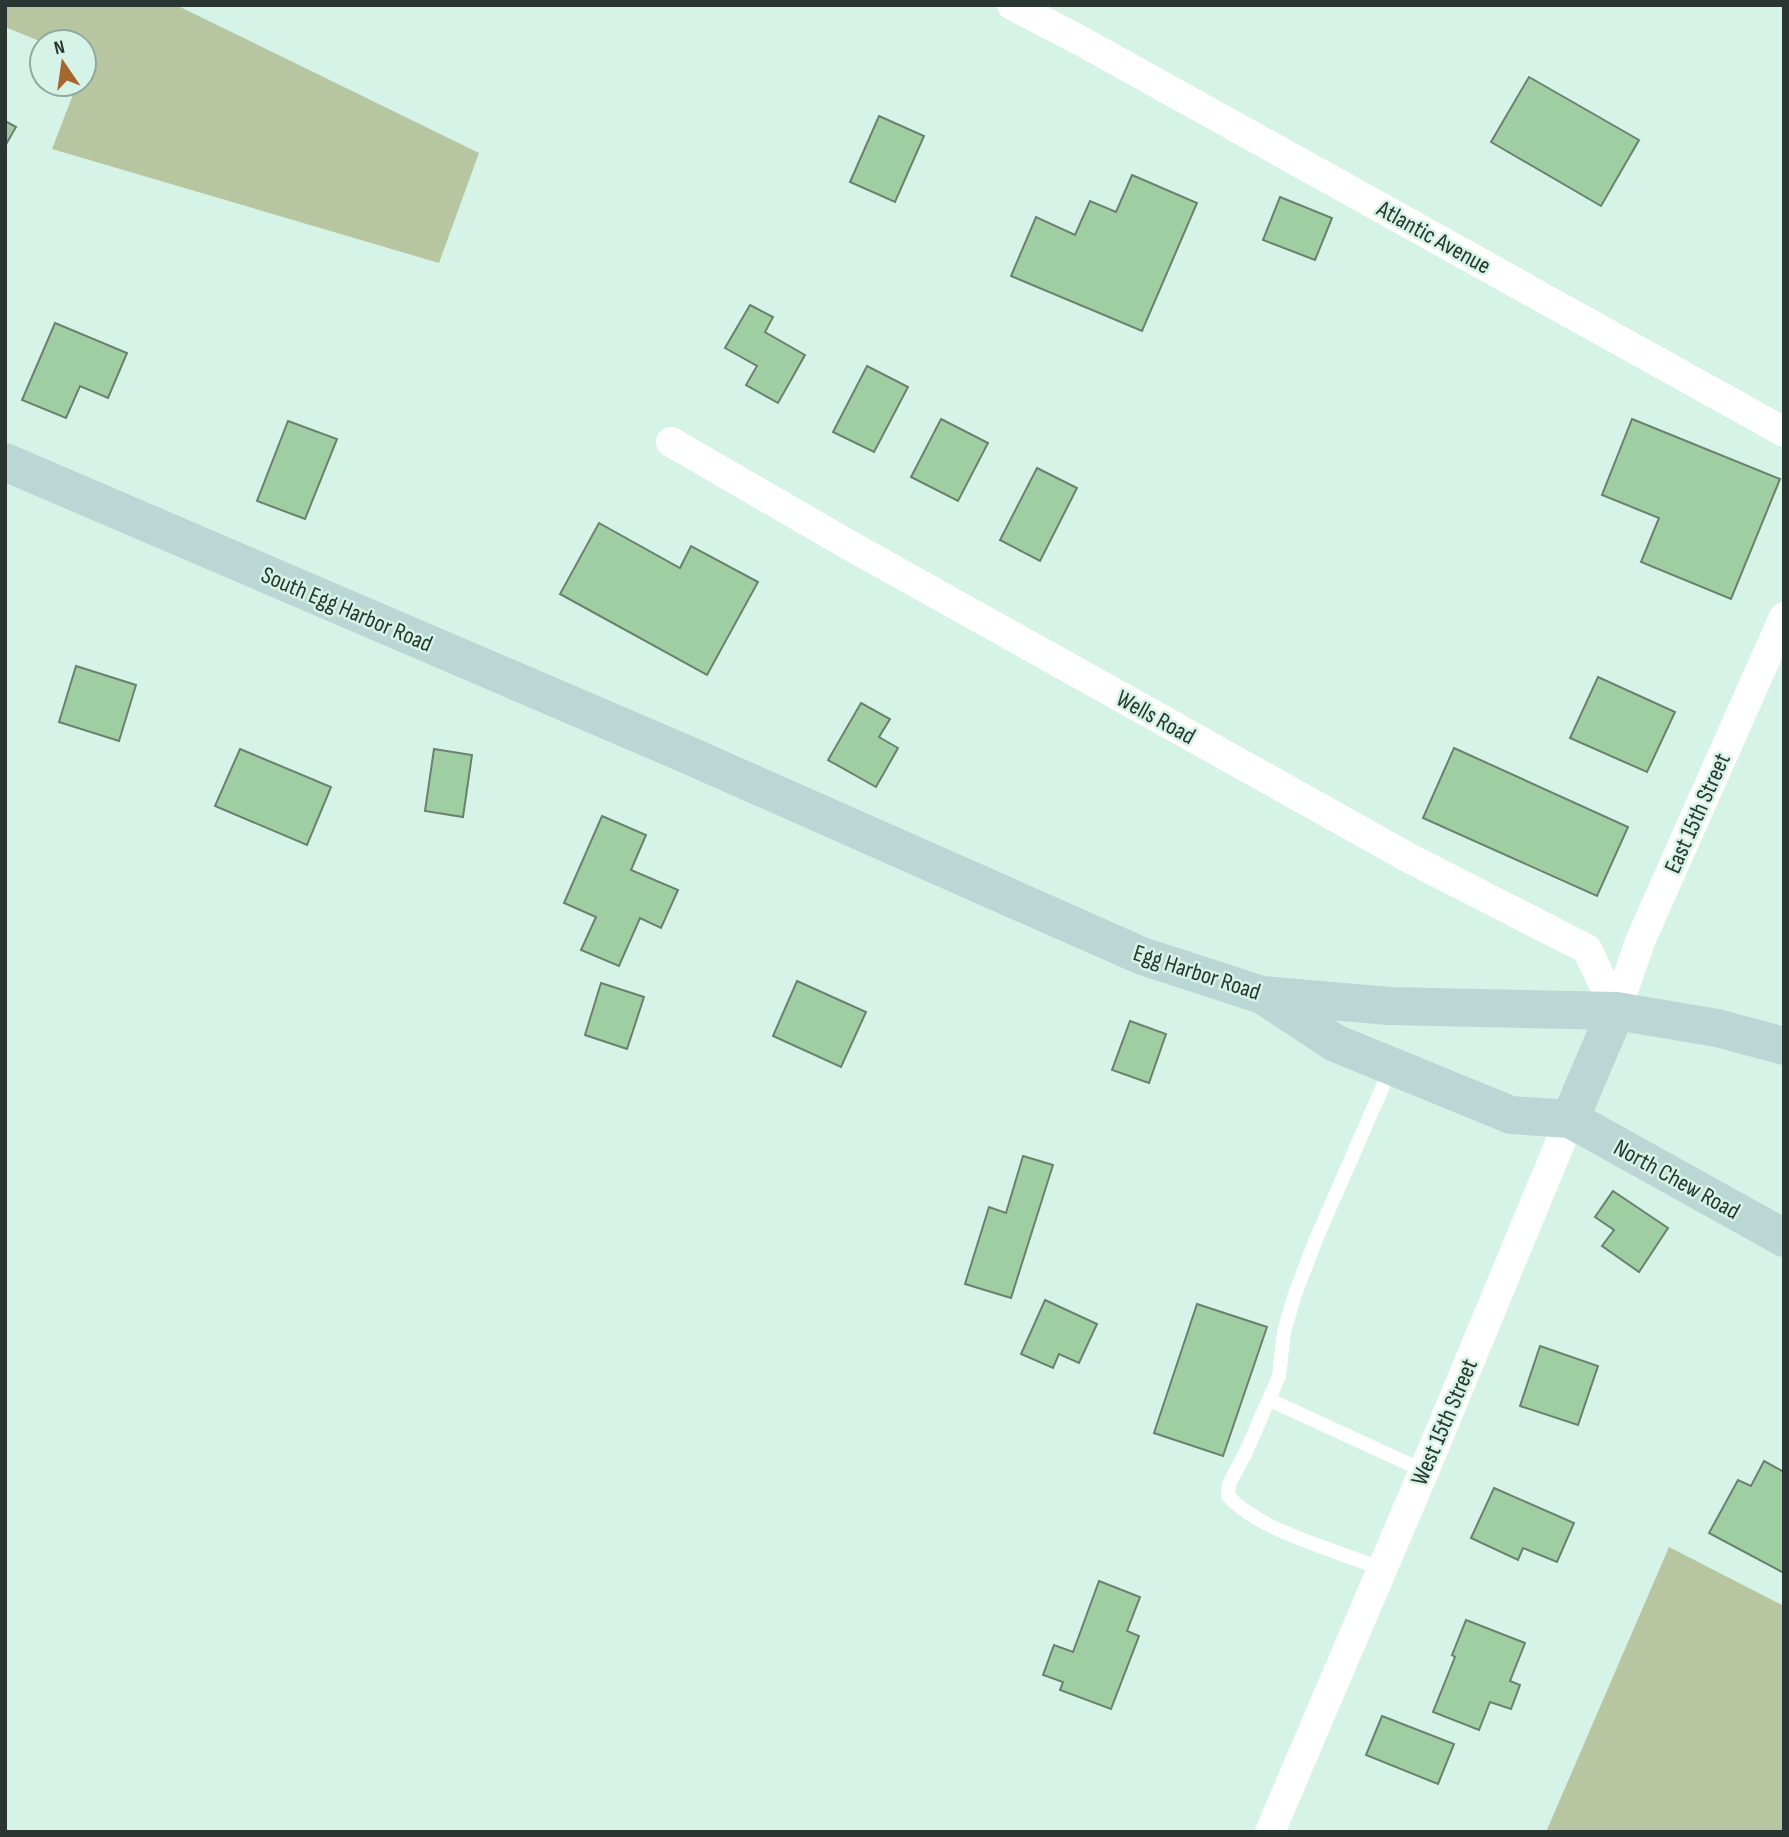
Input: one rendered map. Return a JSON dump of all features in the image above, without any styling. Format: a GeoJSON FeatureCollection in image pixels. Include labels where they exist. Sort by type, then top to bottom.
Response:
{"type":"FeatureCollection","features":[{"type":"Feature","properties":{"kind":"main road","name":"South Egg Harbor Road"},"geometry":{"type":"LineString","coordinates":[[5,462],[688,755]]}},
{"type":"Feature","properties":{"kind":"main road","name":"Egg Harbor Road"},"geometry":{"type":"LineString","coordinates":[[688,755],[1142,956],[1262,995],[1389,1006],[1616,1011],[1717,1028],[1784,1046]]}},
{"type":"Feature","properties":{"kind":"main road"},"geometry":{"type":"LineString","coordinates":[[1262,995],[1335,1043],[1511,1115],[1570,1119]]}},
{"type":"Feature","properties":{"kind":"main road","name":"West 15th Street"},"geometry":{"type":"LineString","coordinates":[[1570,1119],[1616,1011]]}},
{"type":"Feature","properties":{"kind":"main road","name":"North Chew Road"},"geometry":{"type":"LineString","coordinates":[[1570,1119],[1784,1238]]}},
{"type":"Feature","properties":{"kind":"street","name":"Atlantic Avenue"},"geometry":{"type":"LineString","coordinates":[[1012,5],[1784,432]]}},
{"type":"Feature","properties":{"kind":"street","name":"Wells Road"},"geometry":{"type":"LineString","coordinates":[[671,442],[849,545],[1411,859],[1587,949],[1616,1011]]}},
{"type":"Feature","properties":{"kind":"street","name":"East 15th Street"},"geometry":{"type":"LineString","coordinates":[[1616,1011],[1641,939],[1784,617]]}},
{"type":"Feature","properties":{"kind":"street","name":"West 15th Street"},"geometry":{"type":"LineString","coordinates":[[1270,1832],[1570,1119]]}},
{"type":"Feature","properties":{"kind":"lane"},"geometry":{"type":"LineString","coordinates":[[1382,1569],[1272,1527],[1237,1506],[1228,1496],[1229,1484],[1279,1376],[1284,1332],[1316,1238],[1392,1067]]}},
{"type":"Feature","properties":{"kind":"lane"},"geometry":{"type":"LineString","coordinates":[[1270,1400],[1424,1471]]}},
{"type":"Feature","properties":{"kind":"green space"},"geometry":{"type":"Polygon","coordinates":[[[5,5],[176,5],[479,153],[439,263],[52,149],[72,98],[98,98],[98,28],[28,28],[28,36],[5,27],[5,5]]]}},
{"type":"Feature","properties":{"kind":"green space"},"geometry":{"type":"Polygon","coordinates":[[[1669,1547],[1784,1606],[1784,1832],[1546,1832],[1669,1547]]]}},
{"type":"Feature","properties":{"kind":"building"},"geometry":{"type":"Polygon","coordinates":[[[1529,77],[1639,140],[1601,206],[1491,142],[1529,77]]]}},
{"type":"Feature","properties":{"kind":"building"},"geometry":{"type":"Polygon","coordinates":[[[879,116],[924,136],[895,202],[850,182],[879,116]]]}},
{"type":"Feature","properties":{"kind":"building"},"geometry":{"type":"Polygon","coordinates":[[[5,121],[16,127],[5,146],[5,121]]]}},
{"type":"Feature","properties":{"kind":"building"},"geometry":{"type":"Polygon","coordinates":[[[1132,175],[1197,203],[1142,331],[1011,276],[1036,217],[1075,235],[1090,201],[1116,212],[1132,175]]]}},
{"type":"Feature","properties":{"kind":"building"},"geometry":{"type":"Polygon","coordinates":[[[1280,197],[1332,218],[1315,260],[1263,240],[1280,197]]]}},
{"type":"Feature","properties":{"kind":"building"},"geometry":{"type":"Polygon","coordinates":[[[750,305],[773,317],[765,332],[805,355],[778,403],[746,385],[757,366],[725,348],[750,305]]]}},
{"type":"Feature","properties":{"kind":"building"},"geometry":{"type":"Polygon","coordinates":[[[55,323],[127,353],[108,398],[80,386],[66,418],[22,400],[55,323]]]}},
{"type":"Feature","properties":{"kind":"building"},"geometry":{"type":"Polygon","coordinates":[[[867,366],[908,387],[874,452],[833,432],[867,366]]]}},
{"type":"Feature","properties":{"kind":"building"},"geometry":{"type":"Polygon","coordinates":[[[941,419],[988,443],[958,501],[911,477],[941,419]]]}},
{"type":"Feature","properties":{"kind":"building"},"geometry":{"type":"Polygon","coordinates":[[[1632,419],[1780,479],[1731,599],[1641,562],[1659,518],[1602,495],[1632,419]]]}},
{"type":"Feature","properties":{"kind":"building"},"geometry":{"type":"Polygon","coordinates":[[[288,421],[337,439],[305,519],[257,501],[288,421]]]}},
{"type":"Feature","properties":{"kind":"building"},"geometry":{"type":"Polygon","coordinates":[[[1037,468],[1077,488],[1040,561],[1000,540],[1037,468]]]}},
{"type":"Feature","properties":{"kind":"building"},"geometry":{"type":"Polygon","coordinates":[[[599,523],[680,568],[691,546],[758,582],[707,675],[560,594],[599,523]]]}},
{"type":"Feature","properties":{"kind":"building"},"geometry":{"type":"Polygon","coordinates":[[[76,666],[136,685],[119,741],[59,722],[76,666]]]}},
{"type":"Feature","properties":{"kind":"building"},"geometry":{"type":"Polygon","coordinates":[[[1598,677],[1675,712],[1647,772],[1570,738],[1598,677]]]}},
{"type":"Feature","properties":{"kind":"building"},"geometry":{"type":"Polygon","coordinates":[[[861,703],[890,719],[879,737],[898,748],[876,787],[828,760],[861,703]]]}},
{"type":"Feature","properties":{"kind":"building"},"geometry":{"type":"Polygon","coordinates":[[[1454,748],[1628,827],[1597,896],[1423,818],[1454,748]]]}},
{"type":"Feature","properties":{"kind":"building"},"geometry":{"type":"Polygon","coordinates":[[[240,749],[331,787],[307,845],[215,806],[240,749]]]}},
{"type":"Feature","properties":{"kind":"building"},"geometry":{"type":"Polygon","coordinates":[[[434,749],[472,755],[463,817],[425,811],[434,749]]]}},
{"type":"Feature","properties":{"kind":"building"},"geometry":{"type":"Polygon","coordinates":[[[602,816],[646,835],[631,870],[678,890],[661,928],[640,918],[619,966],[581,950],[596,917],[564,903],[602,816]]]}},
{"type":"Feature","properties":{"kind":"building"},"geometry":{"type":"Polygon","coordinates":[[[797,981],[866,1012],[841,1067],[773,1036],[797,981]]]}},
{"type":"Feature","properties":{"kind":"building"},"geometry":{"type":"Polygon","coordinates":[[[601,983],[644,997],[627,1049],[585,1035],[601,983]]]}},
{"type":"Feature","properties":{"kind":"building"},"geometry":{"type":"Polygon","coordinates":[[[1130,1021],[1166,1034],[1149,1083],[1112,1070],[1130,1021]]]}},
{"type":"Feature","properties":{"kind":"building"},"geometry":{"type":"Polygon","coordinates":[[[1023,1156],[1053,1165],[1011,1298],[965,1284],[989,1207],[1006,1213],[1023,1156]]]}},
{"type":"Feature","properties":{"kind":"building"},"geometry":{"type":"Polygon","coordinates":[[[1613,1191],[1668,1228],[1639,1272],[1602,1246],[1614,1230],[1595,1217],[1613,1191]]]}},
{"type":"Feature","properties":{"kind":"building"},"geometry":{"type":"Polygon","coordinates":[[[1045,1300],[1097,1324],[1079,1363],[1059,1354],[1053,1368],[1021,1354],[1045,1300]]]}},
{"type":"Feature","properties":{"kind":"building"},"geometry":{"type":"Polygon","coordinates":[[[1197,1304],[1267,1327],[1223,1456],[1154,1433],[1197,1304]]]}},
{"type":"Feature","properties":{"kind":"building"},"geometry":{"type":"Polygon","coordinates":[[[1540,1346],[1598,1366],[1578,1425],[1520,1406],[1540,1346]]]}},
{"type":"Feature","properties":{"kind":"building"},"geometry":{"type":"Polygon","coordinates":[[[1764,1461],[1784,1472],[1784,1573],[1709,1533],[1738,1480],[1751,1486],[1764,1461]]]}},
{"type":"Feature","properties":{"kind":"building"},"geometry":{"type":"Polygon","coordinates":[[[1494,1488],[1574,1523],[1557,1562],[1523,1548],[1518,1560],[1471,1538],[1494,1488]]]}},
{"type":"Feature","properties":{"kind":"building"},"geometry":{"type":"Polygon","coordinates":[[[1099,1581],[1140,1597],[1127,1631],[1139,1636],[1111,1709],[1060,1690],[1063,1682],[1043,1675],[1054,1645],[1073,1652],[1099,1581]]]}},
{"type":"Feature","properties":{"kind":"building"},"geometry":{"type":"Polygon","coordinates":[[[1466,1620],[1525,1643],[1510,1681],[1520,1685],[1511,1709],[1490,1702],[1479,1730],[1433,1712],[1455,1657],[1452,1655],[1466,1620]]]}},
{"type":"Feature","properties":{"kind":"building"},"geometry":{"type":"Polygon","coordinates":[[[1382,1716],[1454,1744],[1438,1784],[1366,1755],[1382,1716]]]}}]}
